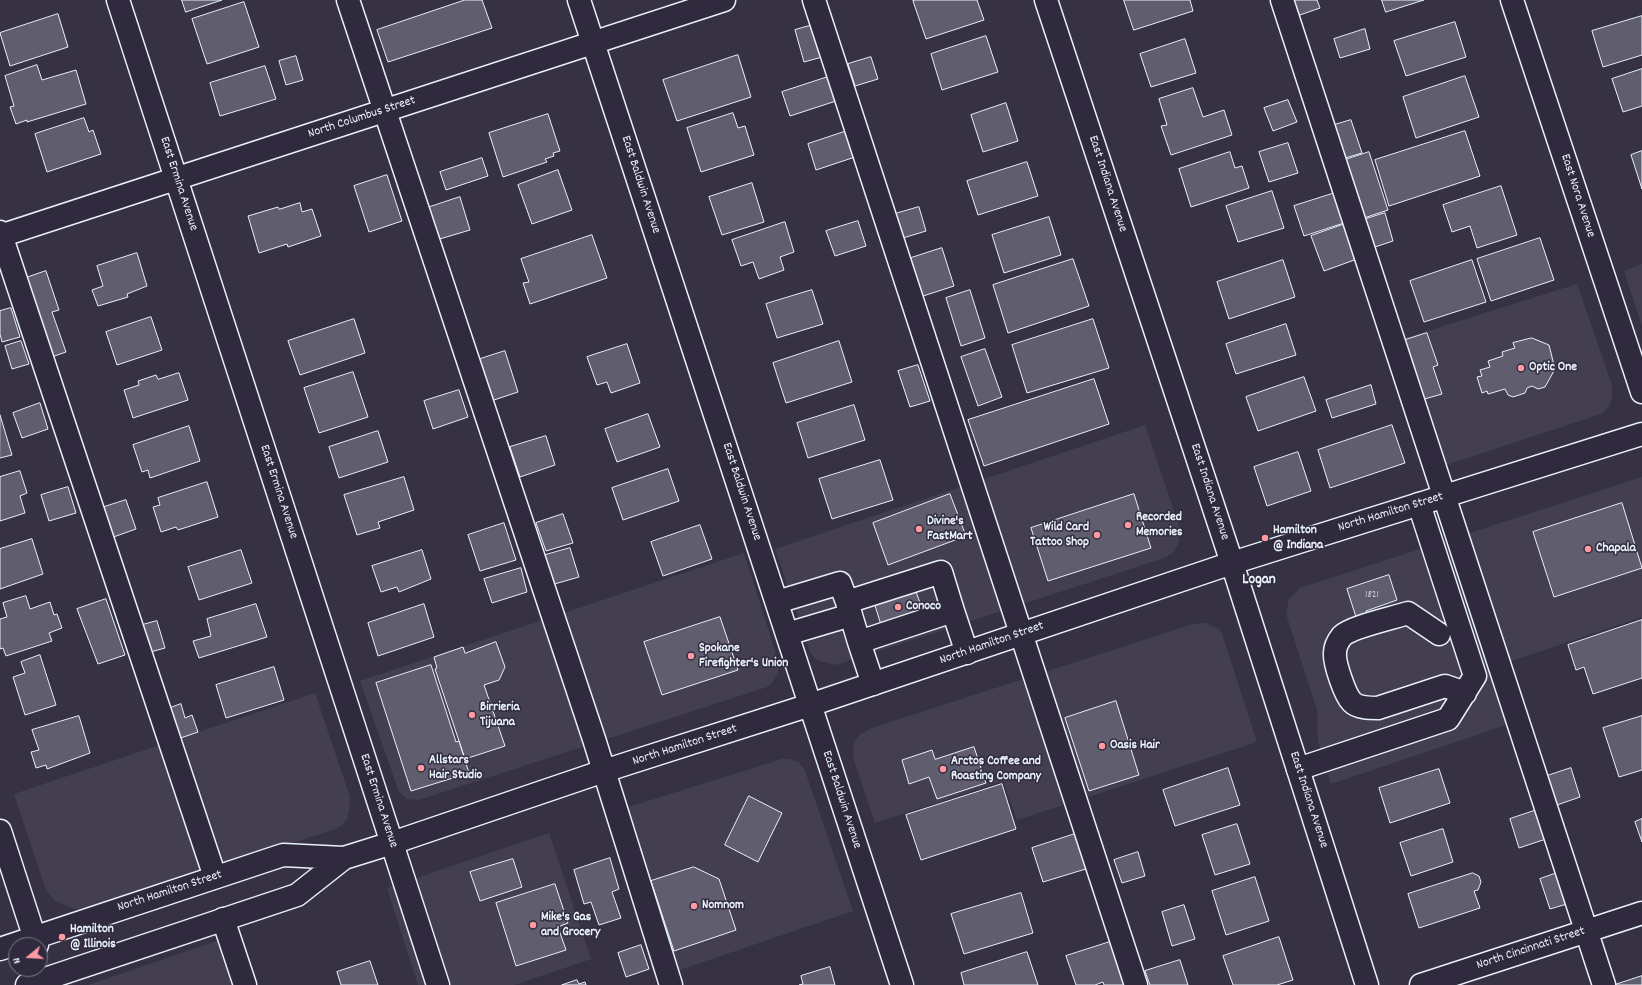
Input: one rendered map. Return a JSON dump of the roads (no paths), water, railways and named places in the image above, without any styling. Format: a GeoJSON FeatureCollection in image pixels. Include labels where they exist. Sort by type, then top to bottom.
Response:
{"type":"FeatureCollection","features":[{"type":"Feature","properties":{"kind":"street","name":"East Ermina Avenue"},"geometry":{"type":"LineString","coordinates":[[118,0],[438,985]]}},
{"type":"Feature","properties":{"kind":"street"},"geometry":{"type":"LineString","coordinates":[[348,0],[383,111],[604,771],[671,985]]}},
{"type":"Feature","properties":{"kind":"street","name":"East Baldwin Avenue"},"geometry":{"type":"LineString","coordinates":[[579,0],[902,985]]}},
{"type":"Feature","properties":{"kind":"street","name":"North Columbus Street"},"geometry":{"type":"LineString","coordinates":[[0,234],[176,179],[724,0]]}},
{"type":"Feature","properties":{"kind":"street"},"geometry":{"type":"LineString","coordinates":[[814,0],[1136,985]]}},
{"type":"Feature","properties":{"kind":"street","name":"East Indiana Avenue"},"geometry":{"type":"LineString","coordinates":[[1046,0],[1232,563],[1367,985]]}},
{"type":"Feature","properties":{"kind":"street"},"geometry":{"type":"LineString","coordinates":[[1282,0],[1443,497],[1604,985]]}},
{"type":"Feature","properties":{"kind":"street","name":"East Nora Avenue"},"geometry":{"type":"LineString","coordinates":[[1512,0],[1642,392]]}},
{"type":"Feature","properties":{"kind":"street"},"geometry":{"type":"LineString","coordinates":[[0,234],[215,877]]}},
{"type":"Feature","properties":{"kind":"street","name":"North Hamilton Street"},"geometry":{"type":"LineString","coordinates":[[48,941],[215,877],[283,855],[344,858],[392,843],[604,771],[873,684],[1232,563],[1642,434]]}},
{"type":"Feature","properties":{"kind":"street"},"geometry":{"type":"LineString","coordinates":[[1298,769],[1448,719],[1470,685],[1419,504]]}},
{"type":"Feature","properties":{"kind":"street"},"geometry":{"type":"LineString","coordinates":[[787,634],[941,572],[967,652]]}},
{"type":"Feature","properties":{"kind":"street"},"geometry":{"type":"LineString","coordinates":[[777,602],[840,583],[873,684]]}},
{"type":"Feature","properties":{"kind":"street"},"geometry":{"type":"LineString","coordinates":[[859,642],[953,611]]}},
{"type":"Feature","properties":{"kind":"street"},"geometry":{"type":"LineString","coordinates":[[1439,634],[1408,613],[1348,632],[1337,643],[1335,653],[1336,663],[1347,696],[1352,702],[1370,708],[1378,708],[1445,686],[1470,685],[1500,668]]}},
{"type":"Feature","properties":{"kind":"street"},"geometry":{"type":"LineString","coordinates":[[0,832],[34,937]]}},
{"type":"Feature","properties":{"kind":"street","name":"North Hamilton Street"},"geometry":{"type":"LineString","coordinates":[[27,985],[49,981],[223,919],[297,895],[344,858]]}},
{"type":"Feature","properties":{"kind":"street","name":"North Cincinnati Street"},"geometry":{"type":"LineString","coordinates":[[1421,985],[1642,913]]}},
{"type":"Feature","properties":{"kind":"street"},"geometry":{"type":"LineString","coordinates":[[223,919],[245,985]]}},
{"type":"Feature","properties":{"kind":"place","name":"Optic One"},"geometry":{"type":"Point","coordinates":[1521,368]}},
{"type":"Feature","properties":{"kind":"place","name":"Recorded Memories"},"geometry":{"type":"Point","coordinates":[1128,525]}},
{"type":"Feature","properties":{"kind":"place","name":"Divine's FastMart"},"geometry":{"type":"Point","coordinates":[919,529]}},
{"type":"Feature","properties":{"kind":"place","name":"Wild Card Tattoo Shop"},"geometry":{"type":"Point","coordinates":[1097,535]}},
{"type":"Feature","properties":{"kind":"place","name":"Hamilton @ Indiana"},"geometry":{"type":"Point","coordinates":[1265,538]}},
{"type":"Feature","properties":{"kind":"place","name":"Chapala"},"geometry":{"type":"Point","coordinates":[1588,549]}},
{"type":"Feature","properties":{"kind":"place","name":"Conoco"},"geometry":{"type":"Point","coordinates":[898,607]}},
{"type":"Feature","properties":{"kind":"place","name":"Spokane Firefighter's Union"},"geometry":{"type":"Point","coordinates":[691,656]}},
{"type":"Feature","properties":{"kind":"place","name":"Birrieria Tijuana"},"geometry":{"type":"Point","coordinates":[472,715]}},
{"type":"Feature","properties":{"kind":"place","name":"Oasis Hair"},"geometry":{"type":"Point","coordinates":[1102,746]}},
{"type":"Feature","properties":{"kind":"place","name":"Allstars Hair Studio"},"geometry":{"type":"Point","coordinates":[421,768]}},
{"type":"Feature","properties":{"kind":"place","name":"Arctos Coffee and Roasting Company"},"geometry":{"type":"Point","coordinates":[943,769]}},
{"type":"Feature","properties":{"kind":"place","name":"Nomnom"},"geometry":{"type":"Point","coordinates":[694,906]}},
{"type":"Feature","properties":{"kind":"place","name":"Mike's Gas and Grocery"},"geometry":{"type":"Point","coordinates":[533,925]}},
{"type":"Feature","properties":{"kind":"place","name":"Hamilton @ Illinois"},"geometry":{"type":"Point","coordinates":[62,937]}},
{"type":"Feature","properties":{"kind":"district","name":"Logan"},"geometry":{"type":"Point","coordinates":[1259,581]}}]}
